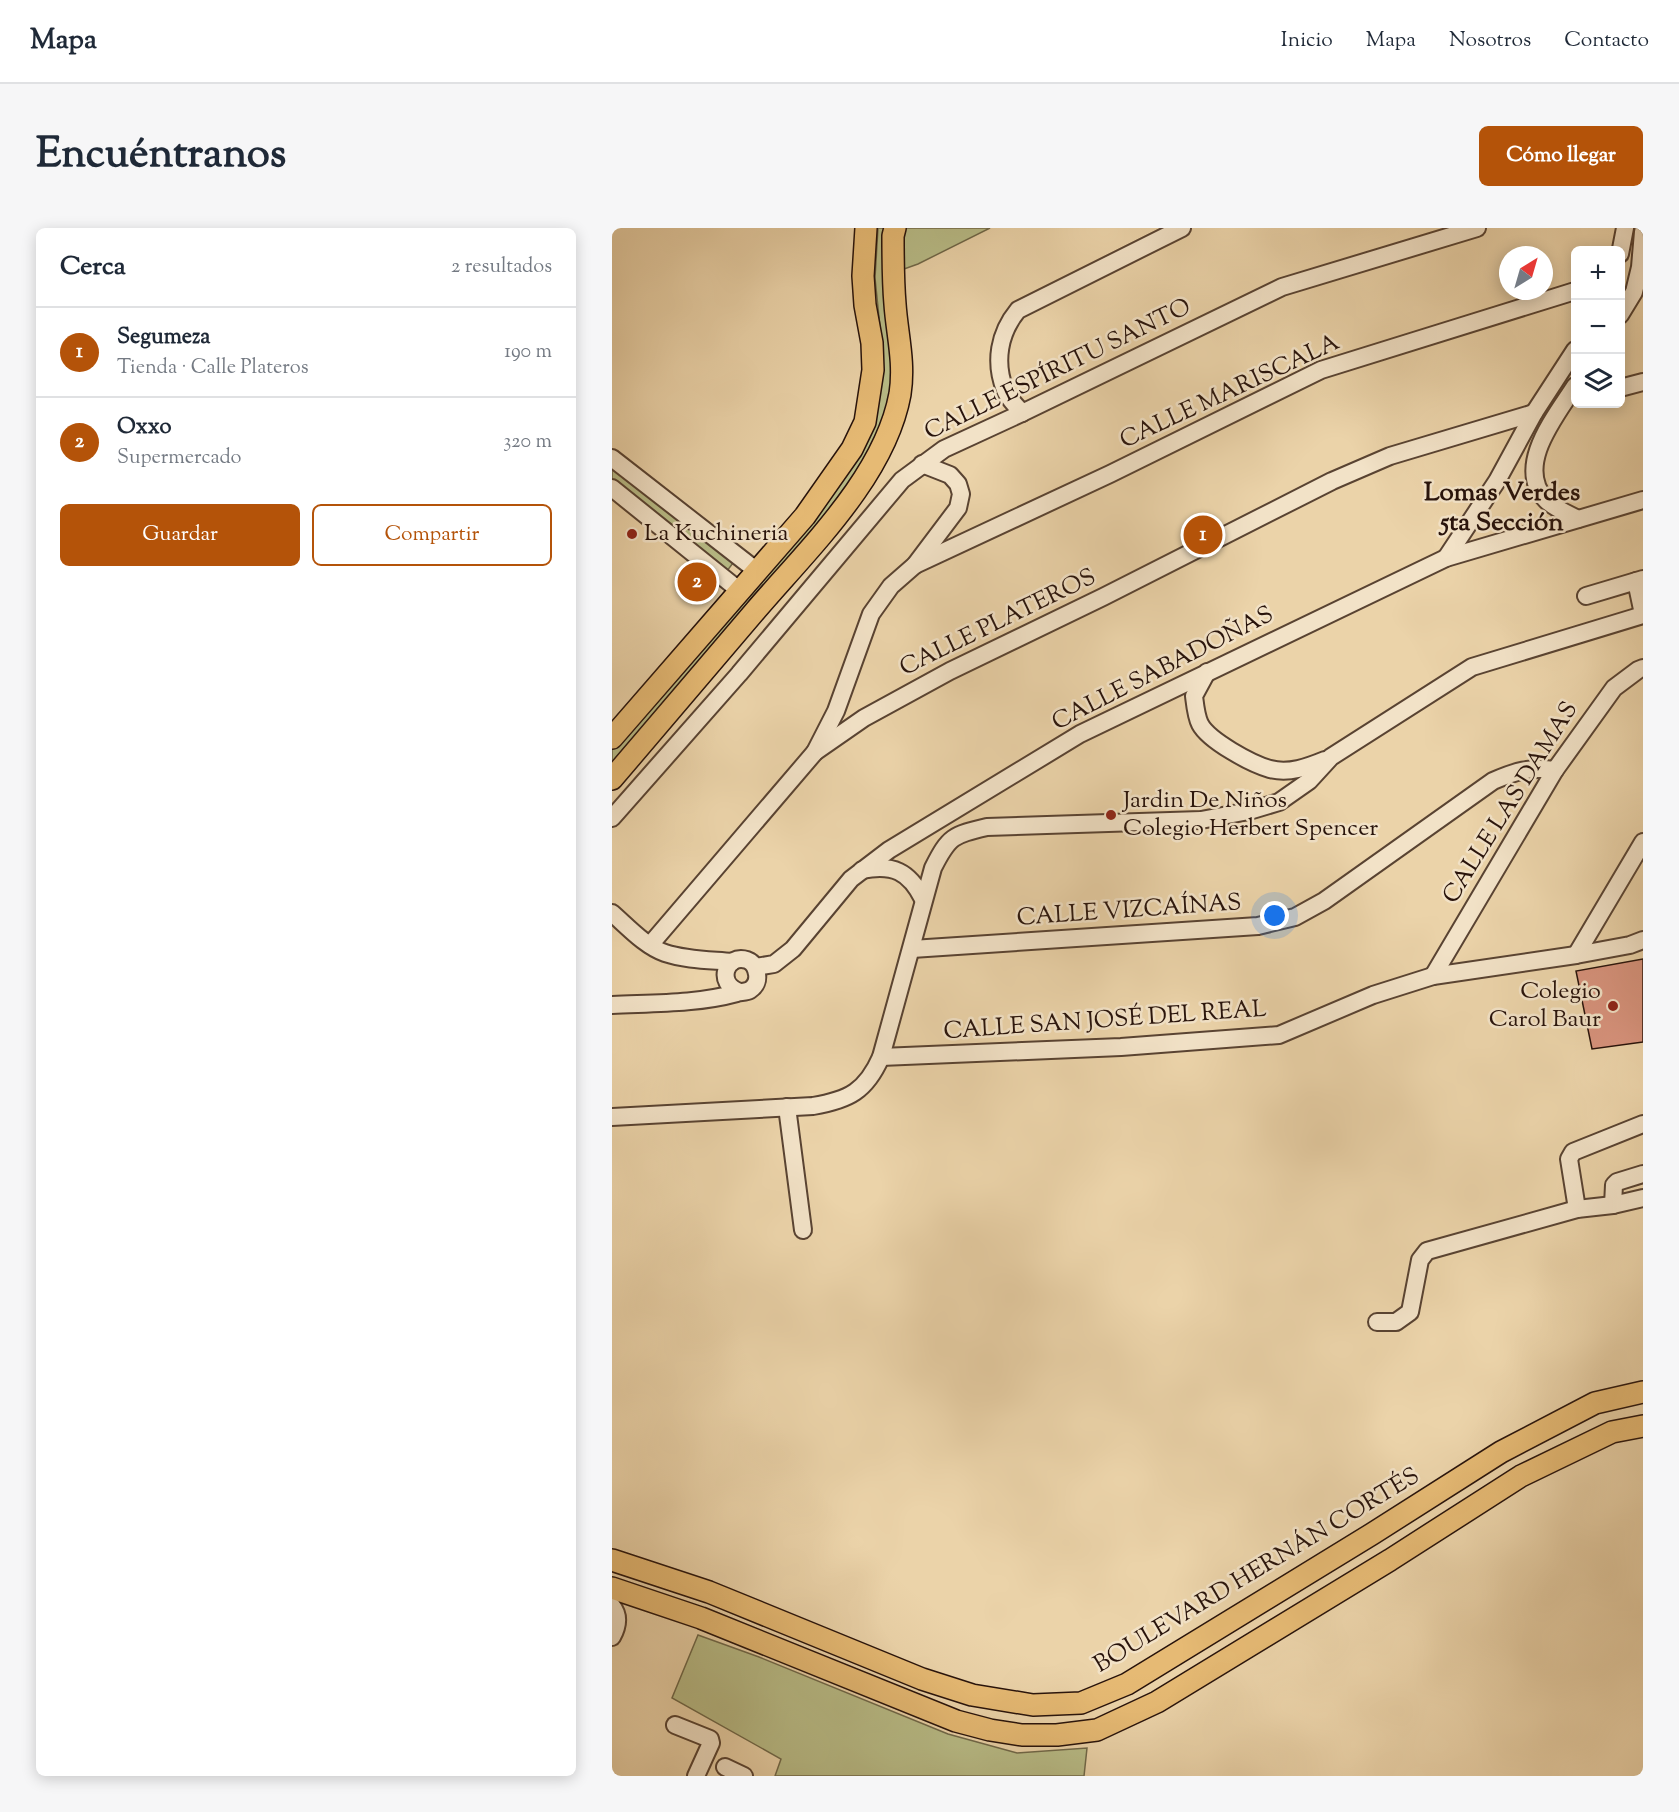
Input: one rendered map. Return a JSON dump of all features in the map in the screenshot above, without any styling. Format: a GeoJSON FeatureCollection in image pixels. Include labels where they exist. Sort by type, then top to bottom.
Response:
{"type":"FeatureCollection","features":[{"type":"Feature","properties":{"kind":"main road"},"geometry":{"type":"LineString","coordinates":[[612,738],[805,516],[852,448],[865,422],[873,370],[872,343],[865,305],[863,276],[866,228]]}},
{"type":"Feature","properties":{"kind":"main road"},"geometry":{"type":"LineString","coordinates":[[612,779],[821,535],[879,456],[891,428],[900,395],[903,369],[895,306],[893,236],[895,228]]}},
{"type":"Feature","properties":{"kind":"main road","name":"BOULEVARD HERNÁN CORTÉS"},"geometry":{"type":"LineString","coordinates":[[612,1560],[709,1592],[922,1679],[972,1695],[1033,1705],[1081,1703],[1127,1684],[1501,1452],[1595,1403],[1643,1392]]}},
{"type":"Feature","properties":{"kind":"main road"},"geometry":{"type":"LineString","coordinates":[[612,1588],[701,1618],[956,1721],[1022,1735],[1057,1735],[1097,1730],[1157,1702],[1390,1560],[1521,1476],[1612,1432],[1643,1426]]}},
{"type":"Feature","properties":{"kind":"main road"},"geometry":{"type":"LineString","coordinates":[[1402,1515],[1420,1541]]}},
{"type":"Feature","properties":{"kind":"main road"},"geometry":{"type":"LineString","coordinates":[[1372,1534],[1390,1560]]}},
{"type":"Feature","properties":{"kind":"street"},"geometry":{"type":"LineString","coordinates":[[1022,413],[1006,392],[998,367],[1000,342],[1007,324],[1018,310],[1182,228]]}},
{"type":"Feature","properties":{"kind":"street","name":"CALLE ESPÍRITU SANTO"},"geometry":{"type":"LineString","coordinates":[[612,818],[740,674],[902,480],[922,464],[944,449],[1282,287],[1477,228]]}},
{"type":"Feature","properties":{"kind":"street"},"geometry":{"type":"LineString","coordinates":[[1622,246],[1625,228]]}},
{"type":"Feature","properties":{"kind":"street"},"geometry":{"type":"LineString","coordinates":[[1625,307],[1634,292],[1642,267],[1643,232]]}},
{"type":"Feature","properties":{"kind":"street","name":"CALLE MARISCALA"},"geometry":{"type":"LineString","coordinates":[[915,566],[1110,474],[1321,370],[1571,292]]}},
{"type":"Feature","properties":{"kind":"street"},"geometry":{"type":"LineString","coordinates":[[1446,558],[1497,481],[1534,413],[1573,354]]}},
{"type":"Feature","properties":{"kind":"street"},"geometry":{"type":"LineString","coordinates":[[1625,387],[1643,382]]}},
{"type":"Feature","properties":{"kind":"street"},"geometry":{"type":"LineString","coordinates":[[1570,401],[1541,443],[1533,463],[1535,483],[1546,501],[1578,519]]}},
{"type":"Feature","properties":{"kind":"street","name":"CALLE PLATEROS"},"geometry":{"type":"LineString","coordinates":[[815,752],[864,718],[950,671],[1103,597],[1332,481],[1390,456],[1534,413]]}},
{"type":"Feature","properties":{"kind":"street"},"geometry":{"type":"LineString","coordinates":[[612,458],[757,571]]}},
{"type":"Feature","properties":{"kind":"street"},"geometry":{"type":"LineString","coordinates":[[650,945],[815,752],[836,711],[871,614],[891,586],[915,566],[958,508],[961,494],[958,484],[950,475],[922,464]]}},
{"type":"Feature","properties":{"kind":"street"},"geometry":{"type":"LineString","coordinates":[[612,488],[740,591]]}},
{"type":"Feature","properties":{"kind":"street","name":"CALLE SABADOÑAS"},"geometry":{"type":"LineString","coordinates":[[756,967],[774,964],[793,949],[861,870],[889,850],[1080,734],[1446,558],[1643,500]]}},
{"type":"Feature","properties":{"kind":"street"},"geometry":{"type":"LineString","coordinates":[[1207,672],[1194,696],[1200,724],[1215,740],[1271,769],[1302,769],[1331,758],[1472,667],[1643,614],[1639,580],[1586,596]]}},
{"type":"Feature","properties":{"kind":"street","name":"CALLE LAS DAMAS"},"geometry":{"type":"LineString","coordinates":[[1432,976],[1555,770],[1614,688],[1643,668]]}},
{"type":"Feature","properties":{"kind":"street"},"geometry":{"type":"LineString","coordinates":[[612,1117],[813,1106],[835,1102],[859,1091],[873,1074],[881,1057],[933,868],[945,844],[962,833],[987,827],[1201,820],[1250,811],[1279,802],[1309,781],[1331,758]]}},
{"type":"Feature","properties":{"kind":"street","name":"CALLE VIZCAÍNAS"},"geometry":{"type":"LineString","coordinates":[[912,949],[1258,926],[1295,917],[1324,902],[1493,781],[1518,771],[1536,768],[1555,770]]}},
{"type":"Feature","properties":{"kind":"street"},"geometry":{"type":"LineString","coordinates":[[1575,955],[1643,842]]}},
{"type":"Feature","properties":{"kind":"street"},"geometry":{"type":"LineString","coordinates":[[861,870],[889,868],[902,873],[915,883],[923,899]]}},
{"type":"Feature","properties":{"kind":"street"},"geometry":{"type":"LineString","coordinates":[[612,913],[650,945],[665,952],[732,962]]}},
{"type":"Feature","properties":{"kind":"street","name":"CALLE SAN JOSÉ DEL REAL"},"geometry":{"type":"LineString","coordinates":[[881,1057],[1121,1047],[1279,1035],[1373,995],[1432,976],[1575,955],[1630,945],[1643,940]]}},
{"type":"Feature","properties":{"kind":"street"},"geometry":{"type":"LineString","coordinates":[[612,1005],[721,998],[749,991],[758,978],[756,967],[748,960],[738,959],[732,962],[726,970],[725,977],[727,984],[733,990],[740,992]]}},
{"type":"Feature","properties":{"kind":"street"},"geometry":{"type":"LineString","coordinates":[[787,1107],[803,1230]]}},
{"type":"Feature","properties":{"kind":"street"},"geometry":{"type":"LineString","coordinates":[[1577,1209],[1569,1159],[1573,1152],[1643,1124]]}},
{"type":"Feature","properties":{"kind":"street"},"geometry":{"type":"LineString","coordinates":[[1613,1205],[1614,1185],[1643,1174]]}},
{"type":"Feature","properties":{"kind":"street"},"geometry":{"type":"LineString","coordinates":[[1377,1322],[1396,1322],[1410,1312],[1420,1260],[1427,1251],[1577,1209],[1613,1205],[1643,1198]]}},
{"type":"Feature","properties":{"kind":"street"},"geometry":{"type":"LineString","coordinates":[[612,1606],[617,1612],[618,1622],[612,1636]]}},
{"type":"Feature","properties":{"kind":"street"},"geometry":{"type":"LineString","coordinates":[[675,1725],[710,1738],[711,1743],[696,1776]]}},
{"type":"Feature","properties":{"kind":"street"},"geometry":{"type":"LineString","coordinates":[[725,1767],[744,1776]]}},
{"type":"Feature","properties":{"kind":"green space"},"geometry":{"type":"Polygon","coordinates":[[[878,228],[892,228],[899,367],[877,451],[612,777],[612,744],[832,491],[881,337],[875,278],[878,228]]]}},
{"type":"Feature","properties":{"kind":"green space"},"geometry":{"type":"Polygon","coordinates":[[[896,228],[990,228],[918,264],[893,273],[896,228]]]}},
{"type":"Feature","properties":{"kind":"green space"},"geometry":{"type":"Polygon","coordinates":[[[612,465],[736,559],[727,571],[612,484],[612,465]]]}},
{"type":"Feature","properties":{"kind":"green space"},"geometry":{"type":"Polygon","coordinates":[[[698,1635],[759,1657],[948,1734],[1017,1753],[1087,1748],[1084,1776],[775,1776],[781,1759],[672,1698],[698,1635]]]}},
{"type":"Feature","properties":{"kind":"building","name":"Colegio Carol Baur"},"geometry":{"type":"Polygon","coordinates":[[[1643,959],[1643,1042],[1592,1049],[1576,971],[1643,959]]]}},
{"type":"Feature","properties":{"kind":"place","name":"La Kuchineria"},"geometry":{"type":"Point","coordinates":[632,534]}},
{"type":"Feature","properties":{"kind":"place","name":"Segumeza"},"geometry":{"type":"Point","coordinates":[1203,535]}},
{"type":"Feature","properties":{"kind":"place","name":"Oxxo"},"geometry":{"type":"Point","coordinates":[697,582]}},
{"type":"Feature","properties":{"kind":"place","name":"Jardin De Niños Colegio Herbert Spencer"},"geometry":{"type":"Point","coordinates":[1111,815]}},
{"type":"Feature","properties":{"kind":"place","name":"Colegio Carol Baur"},"geometry":{"type":"Point","coordinates":[1613,1006]}},
{"type":"Feature","properties":{"kind":"district","name":"Lomas Verdes 5ta Sección"},"geometry":{"type":"Point","coordinates":[1502,508]}}]}
